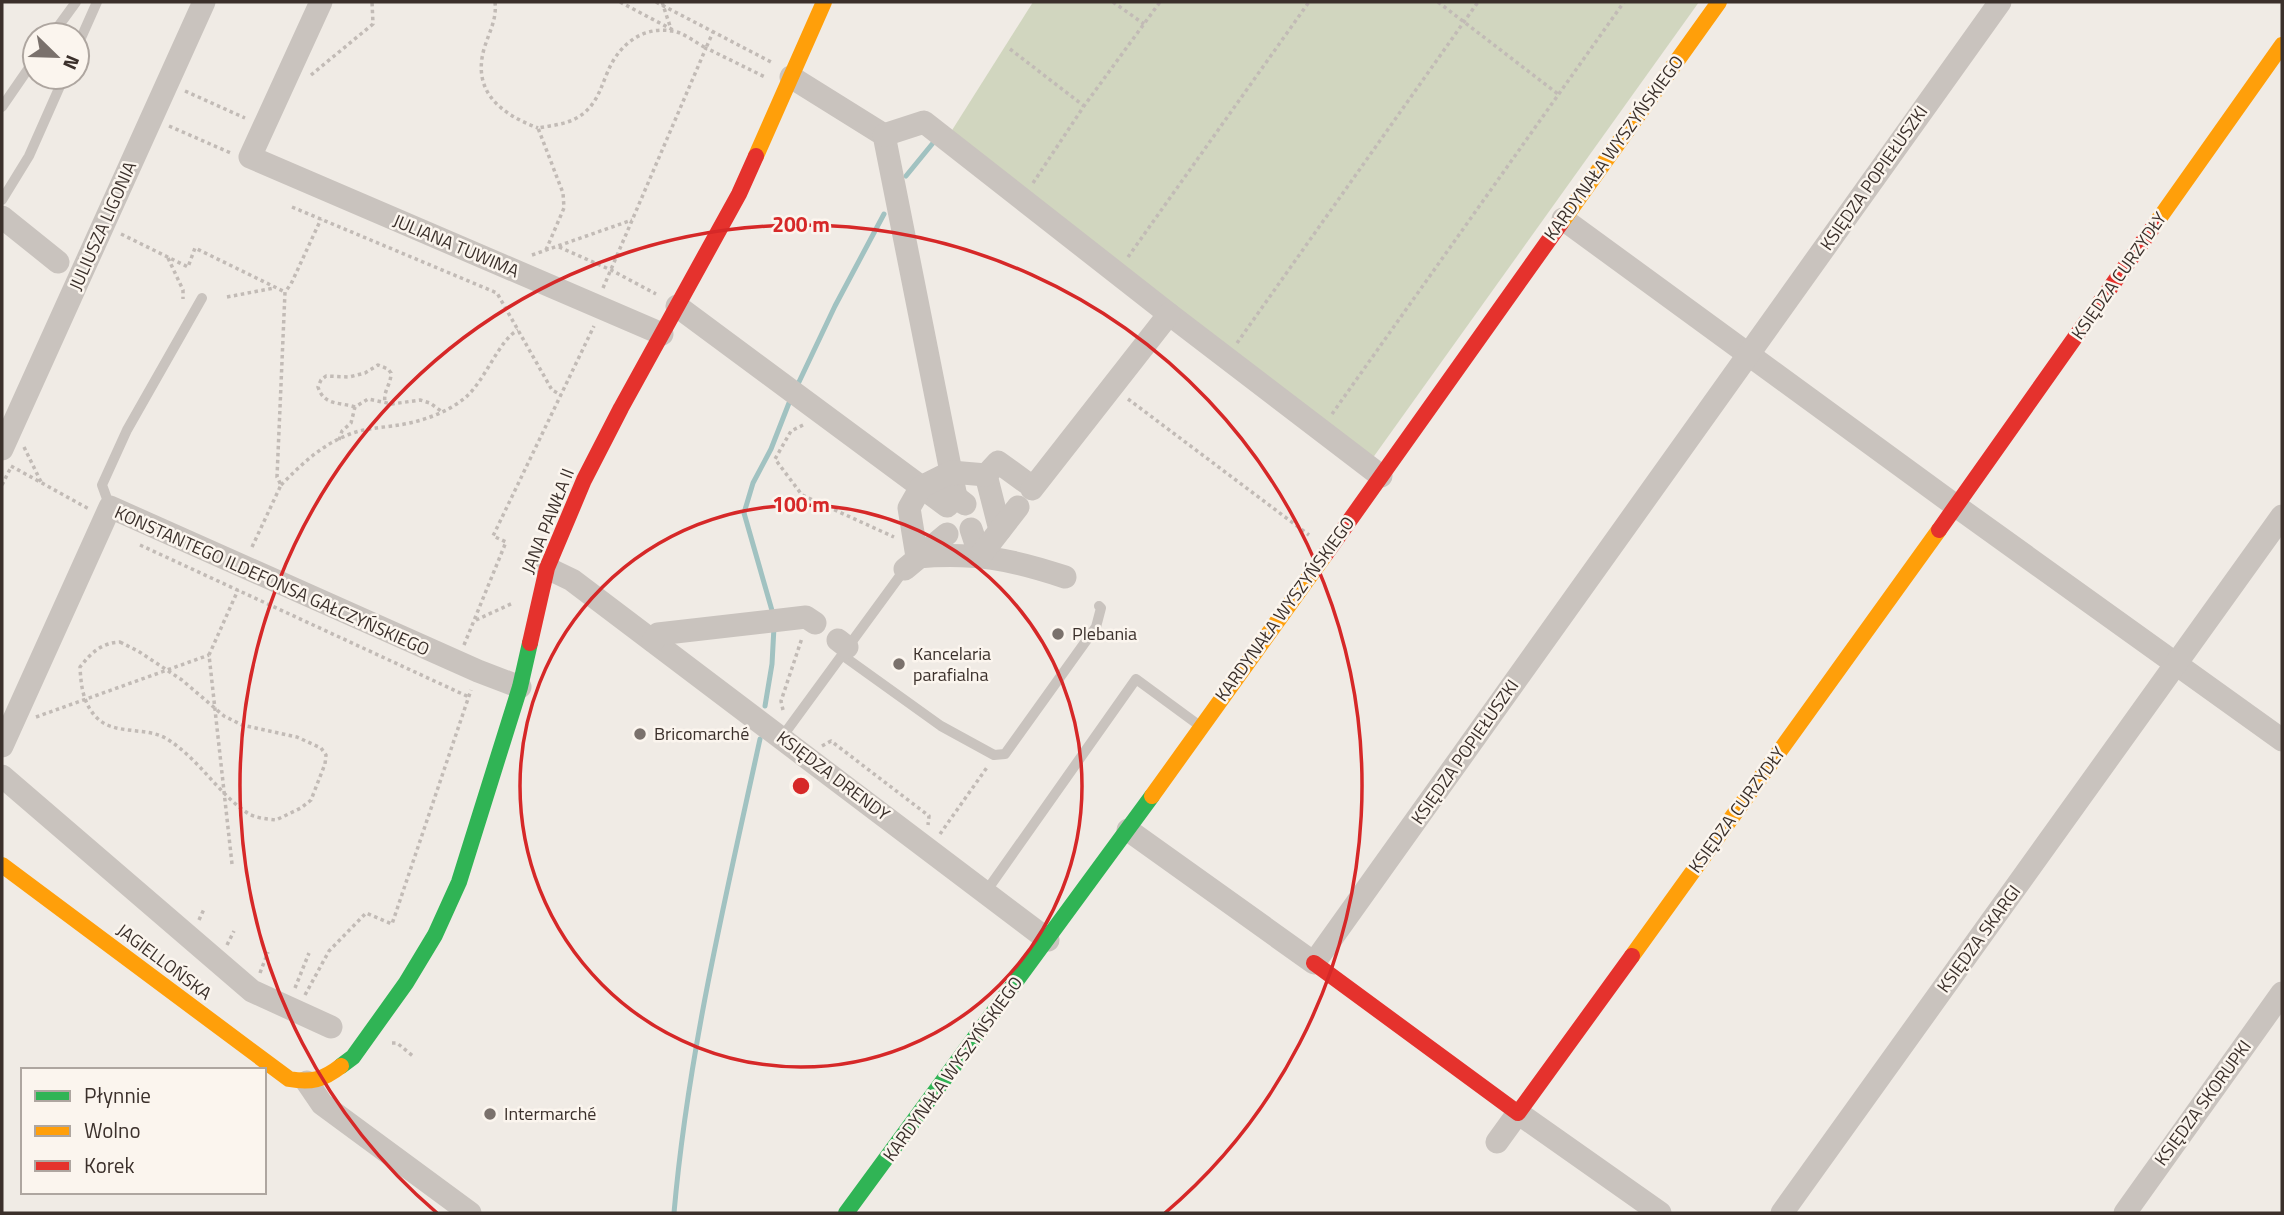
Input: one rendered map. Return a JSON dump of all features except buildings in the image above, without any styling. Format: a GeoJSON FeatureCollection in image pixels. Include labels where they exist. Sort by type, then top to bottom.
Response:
{"type":"FeatureCollection","features":[{"type":"Feature","properties":{"kind":"street","name":"JULIUSZA LIGONIA"},"geometry":{"type":"LineString","coordinates":[[12,452],[204,2]]}},
{"type":"Feature","properties":{"kind":"street"},"geometry":{"type":"LineString","coordinates":[[250,158],[321,2]]}},
{"type":"Feature","properties":{"kind":"street","name":"JANA PAWŁA II"},"geometry":{"type":"LineString","coordinates":[[307,1082],[330,1075],[353,1057],[406,983],[435,935],[459,882],[520,687],[547,568],[584,480],[662,334],[671,302],[739,194],[824,2]]}},
{"type":"Feature","properties":{"kind":"street","name":"KARDYNAŁA WYSZYŃSKIEGO"},"geometry":{"type":"LineString","coordinates":[[846,1213],[1128,830],[1719,2]]}},
{"type":"Feature","properties":{"kind":"street","name":"KSIĘDZA POPIEŁUSZKI"},"geometry":{"type":"LineString","coordinates":[[1314,963],[2000,2]]}},
{"type":"Feature","properties":{"kind":"street","name":"KSIĘDZA CURZYDŁY"},"geometry":{"type":"LineString","coordinates":[[1497,1142],[1956,506],[2282,46]]}},
{"type":"Feature","properties":{"kind":"street"},"geometry":{"type":"LineString","coordinates":[[671,302],[947,506],[961,500],[951,472],[884,135],[791,77]]}},
{"type":"Feature","properties":{"kind":"street"},"geometry":{"type":"LineString","coordinates":[[884,135],[924,122],[1381,476]]}},
{"type":"Feature","properties":{"kind":"street","name":"JULIANA TUWIMA"},"geometry":{"type":"LineString","coordinates":[[250,158],[662,334]]}},
{"type":"Feature","properties":{"kind":"street"},"geometry":{"type":"LineString","coordinates":[[2,217],[58,262]]}},
{"type":"Feature","properties":{"kind":"street"},"geometry":{"type":"LineString","coordinates":[[1563,219],[2282,740]]}},
{"type":"Feature","properties":{"kind":"street"},"geometry":{"type":"LineString","coordinates":[[980,556],[1026,493],[1169,314]]}},
{"type":"Feature","properties":{"kind":"street"},"geometry":{"type":"LineString","coordinates":[[986,475],[998,462],[1026,493]]}},
{"type":"Feature","properties":{"kind":"street"},"geometry":{"type":"LineString","coordinates":[[911,563],[909,508],[920,487],[951,472],[986,475]]}},
{"type":"Feature","properties":{"kind":"street"},"geometry":{"type":"LineString","coordinates":[[986,475],[1000,530]]}},
{"type":"Feature","properties":{"kind":"street","name":"KONSTANTEGO ILDEFONSA GAŁCZYŃSKIEGO"},"geometry":{"type":"LineString","coordinates":[[6,736],[107,512],[520,687]]}},
{"type":"Feature","properties":{"kind":"street","name":"KSIĘDZA SKARGI"},"geometry":{"type":"LineString","coordinates":[[1782,1213],[2282,516]]}},
{"type":"Feature","properties":{"kind":"street"},"geometry":{"type":"LineString","coordinates":[[971,528],[980,556]]}},
{"type":"Feature","properties":{"kind":"street"},"geometry":{"type":"LineString","coordinates":[[911,563],[947,534]]}},
{"type":"Feature","properties":{"kind":"street"},"geometry":{"type":"LineString","coordinates":[[911,563],[952,554],[980,556],[1017,562],[1065,577]]}},
{"type":"Feature","properties":{"kind":"street","name":"KSIĘDZA DRENDY"},"geometry":{"type":"LineString","coordinates":[[547,568],[572,580],[653,641],[788,729],[929,850],[1048,940]]}},
{"type":"Feature","properties":{"kind":"street"},"geometry":{"type":"LineString","coordinates":[[653,641],[658,634],[806,617],[814,622]]}},
{"type":"Feature","properties":{"kind":"street"},"geometry":{"type":"LineString","coordinates":[[2,776],[252,991],[331,1027]]}},
{"type":"Feature","properties":{"kind":"street"},"geometry":{"type":"LineString","coordinates":[[1128,830],[1660,1213]]}},
{"type":"Feature","properties":{"kind":"street","name":"JAGIELLOŃSKA"},"geometry":{"type":"LineString","coordinates":[[2,865],[276,1070],[289,1079],[307,1082]]}},
{"type":"Feature","properties":{"kind":"street","name":"KSIĘDZA SKORUPKI"},"geometry":{"type":"LineString","coordinates":[[2124,1213],[2282,993]]}},
{"type":"Feature","properties":{"kind":"street"},"geometry":{"type":"LineString","coordinates":[[307,1082],[322,1104],[470,1213]]}},
{"type":"Feature","properties":{"kind":"lane"},"geometry":{"type":"LineString","coordinates":[[62,21],[76,2]]}},
{"type":"Feature","properties":{"kind":"lane"},"geometry":{"type":"LineString","coordinates":[[89,21],[97,2]]}},
{"type":"Feature","properties":{"kind":"lane"},"geometry":{"type":"LineString","coordinates":[[2,107],[21,80]]}},
{"type":"Feature","properties":{"kind":"lane"},"geometry":{"type":"LineString","coordinates":[[2,200],[29,156],[58,91]]}},
{"type":"Feature","properties":{"kind":"lane"},"geometry":{"type":"LineString","coordinates":[[107,512],[102,485],[127,430],[202,298]]}},
{"type":"Feature","properties":{"kind":"lane"},"geometry":{"type":"LineString","coordinates":[[788,729],[842,647],[911,563]]}},
{"type":"Feature","properties":{"kind":"lane"},"geometry":{"type":"LineString","coordinates":[[842,647],[941,726],[994,755],[1005,754],[1097,627],[1100,606]]}},
{"type":"Feature","properties":{"kind":"lane"},"geometry":{"type":"LineString","coordinates":[[985,893],[1136,680],[1201,726]]}},
{"type":"Feature","properties":{"kind":"path"},"geometry":{"type":"LineString","coordinates":[[304,80],[373,24],[372,2]]}},
{"type":"Feature","properties":{"kind":"path"},"geometry":{"type":"LineString","coordinates":[[495,2],[493,27],[484,49],[480,76],[488,92],[506,113],[538,128],[562,124],[582,115],[598,98],[615,56],[628,41],[649,31],[673,30]]}},
{"type":"Feature","properties":{"kind":"path"},"geometry":{"type":"LineString","coordinates":[[620,2],[765,78],[771,62],[656,2]]}},
{"type":"Feature","properties":{"kind":"path"},"geometry":{"type":"LineString","coordinates":[[1113,2],[1144,24]]}},
{"type":"Feature","properties":{"kind":"path"},"geometry":{"type":"LineString","coordinates":[[1022,200],[1084,106],[1160,2]]}},
{"type":"Feature","properties":{"kind":"path"},"geometry":{"type":"LineString","coordinates":[[1116,273],[1310,2]]}},
{"type":"Feature","properties":{"kind":"path"},"geometry":{"type":"LineString","coordinates":[[1438,2],[1558,94]]}},
{"type":"Feature","properties":{"kind":"path"},"geometry":{"type":"LineString","coordinates":[[1226,358],[1478,2]]}},
{"type":"Feature","properties":{"kind":"path"},"geometry":{"type":"LineString","coordinates":[[1321,430],[1624,2]]}},
{"type":"Feature","properties":{"kind":"path"},"geometry":{"type":"LineString","coordinates":[[663,4],[673,30]]}},
{"type":"Feature","properties":{"kind":"path"},"geometry":{"type":"LineString","coordinates":[[462,649],[506,542],[493,536],[561,395],[599,307],[611,270],[713,32]]}},
{"type":"Feature","properties":{"kind":"path"},"geometry":{"type":"LineString","coordinates":[[1010,49],[1084,106]]}},
{"type":"Feature","properties":{"kind":"path"},"geometry":{"type":"LineString","coordinates":[[179,89],[264,127]]}},
{"type":"Feature","properties":{"kind":"path"},"geometry":{"type":"LineString","coordinates":[[164,123],[241,158],[250,158]]}},
{"type":"Feature","properties":{"kind":"path"},"geometry":{"type":"LineString","coordinates":[[538,128],[563,193],[564,208],[546,250]]}},
{"type":"Feature","properties":{"kind":"path"},"geometry":{"type":"LineString","coordinates":[[292,207],[498,293],[552,390],[561,395]]}},
{"type":"Feature","properties":{"kind":"path"},"geometry":{"type":"LineString","coordinates":[[281,485],[277,477],[285,292],[321,219]]}},
{"type":"Feature","properties":{"kind":"path"},"geometry":{"type":"LineString","coordinates":[[536,254],[632,220]]}},
{"type":"Feature","properties":{"kind":"path"},"geometry":{"type":"LineString","coordinates":[[116,232],[188,267],[195,248],[285,292]]}},
{"type":"Feature","properties":{"kind":"path"},"geometry":{"type":"LineString","coordinates":[[557,247],[611,270],[671,302]]}},
{"type":"Feature","properties":{"kind":"path"},"geometry":{"type":"LineString","coordinates":[[227,297],[276,288]]}},
{"type":"Feature","properties":{"kind":"path"},"geometry":{"type":"LineString","coordinates":[[248,556],[281,485],[301,463],[319,450],[369,428],[412,423],[466,397],[484,376],[506,339],[518,330]]}},
{"type":"Feature","properties":{"kind":"path"},"geometry":{"type":"LineString","coordinates":[[385,402],[384,391],[391,380],[391,373],[383,366],[378,365],[355,376],[326,376],[318,387],[323,398],[333,403],[355,407],[368,399],[385,402],[400,404],[419,400],[430,403],[441,411]]}},
{"type":"Feature","properties":{"kind":"path"},"geometry":{"type":"LineString","coordinates":[[1112,387],[1319,542]]}},
{"type":"Feature","properties":{"kind":"path"},"geometry":{"type":"LineString","coordinates":[[339,440],[342,431],[351,423],[355,407]]}},
{"type":"Feature","properties":{"kind":"path"},"geometry":{"type":"LineString","coordinates":[[824,415],[791,431],[775,459],[802,495],[889,533]]}},
{"type":"Feature","properties":{"kind":"path"},"geometry":{"type":"LineString","coordinates":[[12,452],[42,484],[107,512]]}},
{"type":"Feature","properties":{"kind":"path"},"geometry":{"type":"LineString","coordinates":[[12,452],[42,484]]}},
{"type":"Feature","properties":{"kind":"path"},"geometry":{"type":"LineString","coordinates":[[128,540],[469,697]]}},
{"type":"Feature","properties":{"kind":"path"},"geometry":{"type":"LineString","coordinates":[[232,864],[209,654],[238,590]]}},
{"type":"Feature","properties":{"kind":"path"},"geometry":{"type":"LineString","coordinates":[[788,729],[781,701],[802,636],[814,622]]}},
{"type":"Feature","properties":{"kind":"path"},"geometry":{"type":"LineString","coordinates":[[120,642],[182,680],[215,710],[242,725],[313,743],[326,755],[325,764],[311,800],[302,808],[276,820],[247,813],[194,759],[165,737],[110,726],[98,720],[85,699],[80,667],[91,653],[108,643],[120,642]]}},
{"type":"Feature","properties":{"kind":"path"},"geometry":{"type":"LineString","coordinates":[[6,736],[85,699],[209,654]]}},
{"type":"Feature","properties":{"kind":"path"},"geometry":{"type":"LineString","coordinates":[[302,1000],[329,951],[366,913],[392,924],[478,671]]}},
{"type":"Feature","properties":{"kind":"path"},"geometry":{"type":"LineString","coordinates":[[929,850],[987,769]]}},
{"type":"Feature","properties":{"kind":"path"},"geometry":{"type":"LineString","coordinates":[[225,949],[233,931]]}},
{"type":"Feature","properties":{"kind":"path"},"geometry":{"type":"LineString","coordinates":[[257,979],[268,952]]}},
{"type":"Feature","properties":{"kind":"path"},"geometry":{"type":"LineString","coordinates":[[396,1033],[388,1044],[397,1043],[414,1056]]}},
{"type":"Feature","properties":{"kind":"green space"},"geometry":{"type":"Polygon","coordinates":[[[1033,2],[1699,2],[1372,459],[949,135],[1033,2]]]}},
{"type":"Feature","properties":{"kind":"waterway"},"geometry":{"type":"LineString","coordinates":[[906,176],[933,143]]}},
{"type":"Feature","properties":{"kind":"waterway"},"geometry":{"type":"LineString","coordinates":[[798,384],[835,306],[884,214]]}},
{"type":"Feature","properties":{"kind":"waterway"},"geometry":{"type":"LineString","coordinates":[[773,614],[744,513],[753,483],[771,449],[789,403]]}},
{"type":"Feature","properties":{"kind":"waterway"},"geometry":{"type":"LineString","coordinates":[[765,706],[772,664],[774,627]]}},
{"type":"Feature","properties":{"kind":"waterway"},"geometry":{"type":"LineString","coordinates":[[674,1213],[698,1034],[760,739]]}},
{"type":"Feature","properties":{"kind":"traffic: fast"},"geometry":{"type":"LineString","coordinates":[[341,1066],[353,1057],[406,983],[435,935],[459,882],[520,687],[530,643]]}},
{"type":"Feature","properties":{"kind":"traffic: fast"},"geometry":{"type":"LineString","coordinates":[[846,1213],[1152,796]]}},
{"type":"Feature","properties":{"kind":"traffic: slow"},"geometry":{"type":"LineString","coordinates":[[756,156],[824,2]]}},
{"type":"Feature","properties":{"kind":"traffic: slow"},"geometry":{"type":"LineString","coordinates":[[1561,223],[1719,2]]}},
{"type":"Feature","properties":{"kind":"traffic: slow"},"geometry":{"type":"LineString","coordinates":[[2156,223],[2282,45]]}},
{"type":"Feature","properties":{"kind":"traffic: slow"},"geometry":{"type":"LineString","coordinates":[[1632,956],[1939,530]]}},
{"type":"Feature","properties":{"kind":"traffic: slow"},"geometry":{"type":"LineString","coordinates":[[1152,796],[1325,555]]}},
{"type":"Feature","properties":{"kind":"traffic: slow"},"geometry":{"type":"LineString","coordinates":[[2,865],[289,1079],[316,1079],[341,1066]]}},
{"type":"Feature","properties":{"kind":"traffic: jam"},"geometry":{"type":"LineString","coordinates":[[530,643],[547,568],[584,480],[739,194],[756,156]]}},
{"type":"Feature","properties":{"kind":"traffic: jam"},"geometry":{"type":"LineString","coordinates":[[1325,555],[1561,223]]}},
{"type":"Feature","properties":{"kind":"traffic: jam"},"geometry":{"type":"LineString","coordinates":[[1939,530],[2156,223]]}},
{"type":"Feature","properties":{"kind":"traffic: jam"},"geometry":{"type":"LineString","coordinates":[[1314,963],[1518,1113],[1632,956]]}},
{"type":"Feature","properties":{"kind":"place","name":"Plebania"},"geometry":{"type":"Point","coordinates":[1058,634]}},
{"type":"Feature","properties":{"kind":"place","name":"Kancelaria parafialna"},"geometry":{"type":"Point","coordinates":[899,664]}},
{"type":"Feature","properties":{"kind":"place","name":"Bricomarché"},"geometry":{"type":"Point","coordinates":[640,734]}},
{"type":"Feature","properties":{"kind":"place","name":"Intermarché"},"geometry":{"type":"Point","coordinates":[490,1114]}}]}
